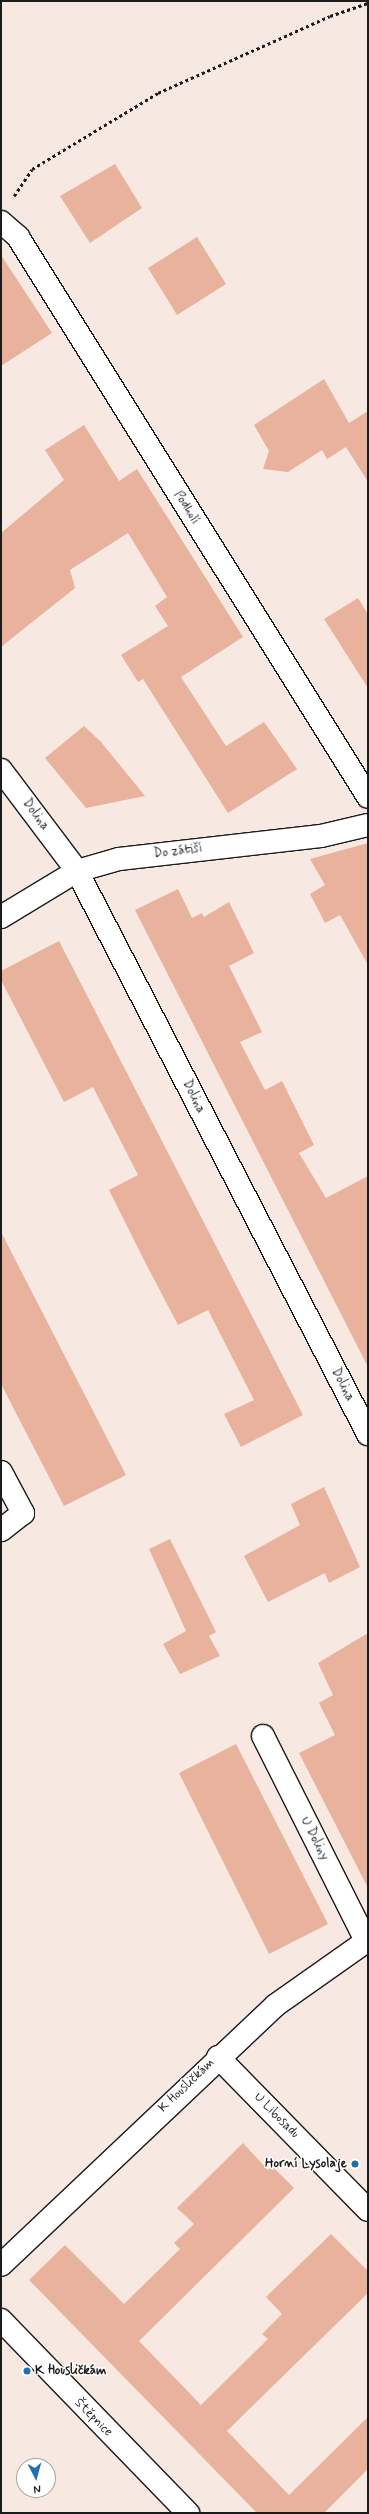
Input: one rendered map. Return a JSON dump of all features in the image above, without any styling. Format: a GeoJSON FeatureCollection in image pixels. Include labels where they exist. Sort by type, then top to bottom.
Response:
{"type":"FeatureCollection","features":[{"type":"Feature","properties":{"kind":"street","name":"Podholí"},"geometry":{"type":"LineString","coordinates":[[1,222],[18,237],[368,797]]}},
{"type":"Feature","properties":{"kind":"street","name":"Dolina"},"geometry":{"type":"LineString","coordinates":[[1,770],[77,871],[368,1434]]}},
{"type":"Feature","properties":{"kind":"street","name":"Do zátiší"},"geometry":{"type":"LineString","coordinates":[[1,917],[77,871],[119,859],[321,836],[368,825]]}},
{"type":"Feature","properties":{"kind":"street"},"geometry":{"type":"LineString","coordinates":[[1,1472],[23,1513],[1,1530]]}},
{"type":"Feature","properties":{"kind":"street","name":"U Doliny"},"geometry":{"type":"LineString","coordinates":[[263,1736],[367,1941]]}},
{"type":"Feature","properties":{"kind":"street","name":"K Housličkám"},"geometry":{"type":"LineString","coordinates":[[1,2265],[218,2057],[276,2005],[367,1941]]}},
{"type":"Feature","properties":{"kind":"street","name":"U Libosadu"},"geometry":{"type":"LineString","coordinates":[[218,2057],[368,2210]]}},
{"type":"Feature","properties":{"kind":"street","name":"Štěpnice"},"geometry":{"type":"LineString","coordinates":[[1,2320],[188,2513]]}},
{"type":"Feature","properties":{"kind":"path"},"geometry":{"type":"LineString","coordinates":[[10,202],[32,168],[158,93],[330,16],[368,4]]}},
{"type":"Feature","properties":{"kind":"building"},"geometry":{"type":"Polygon","coordinates":[[[115,164],[142,208],[90,243],[60,196],[115,164]]]}},
{"type":"Feature","properties":{"kind":"building"},"geometry":{"type":"Polygon","coordinates":[[[197,237],[226,284],[177,315],[148,268],[197,237]]]}},
{"type":"Feature","properties":{"kind":"building"},"geometry":{"type":"Polygon","coordinates":[[[1,255],[52,333],[1,366],[1,255]]]}},
{"type":"Feature","properties":{"kind":"building"},"geometry":{"type":"Polygon","coordinates":[[[324,379],[349,423],[368,411],[368,482],[346,447],[327,459],[322,450],[288,472],[263,469],[269,451],[254,425],[324,379]]]}},
{"type":"Feature","properties":{"kind":"building"},"geometry":{"type":"Polygon","coordinates":[[[84,425],[119,481],[137,469],[243,637],[181,677],[226,746],[264,722],[297,769],[228,813],[143,679],[138,682],[121,655],[168,626],[155,606],[167,597],[128,533],[70,570],[75,588],[1,647],[1,533],[64,480],[45,450],[84,425]]]}},
{"type":"Feature","properties":{"kind":"building"},"geometry":{"type":"Polygon","coordinates":[[[358,598],[368,614],[368,688],[324,619],[358,598]]]}},
{"type":"Feature","properties":{"kind":"building"},"geometry":{"type":"Polygon","coordinates":[[[84,726],[101,742],[145,796],[86,808],[45,758],[84,726]]]}},
{"type":"Feature","properties":{"kind":"building"},"geometry":{"type":"Polygon","coordinates":[[[368,843],[368,965],[340,915],[325,923],[310,894],[325,885],[310,859],[368,843]]]}},
{"type":"Feature","properties":{"kind":"building"},"geometry":{"type":"Polygon","coordinates":[[[178,889],[192,918],[202,913],[204,917],[229,902],[254,953],[229,966],[262,1032],[240,1042],[265,1090],[282,1081],[314,1145],[299,1153],[326,1198],[368,1176],[368,1367],[135,910],[178,889]]]}},
{"type":"Feature","properties":{"kind":"building"},"geometry":{"type":"Polygon","coordinates":[[[59,941],[303,1415],[241,1447],[224,1414],[254,1400],[208,1310],[178,1325],[109,1190],[138,1175],[93,1087],[64,1102],[1,980],[1,971],[59,941]]]}},
{"type":"Feature","properties":{"kind":"building"},"geometry":{"type":"Polygon","coordinates":[[[1,1232],[126,1475],[64,1506],[1,1384],[1,1232]]]}},
{"type":"Feature","properties":{"kind":"building"},"geometry":{"type":"Polygon","coordinates":[[[324,1487],[360,1567],[329,1583],[325,1573],[268,1602],[244,1556],[300,1525],[291,1504],[324,1487]]]}},
{"type":"Feature","properties":{"kind":"building"},"geometry":{"type":"Polygon","coordinates":[[[170,1539],[216,1632],[209,1636],[220,1656],[180,1674],[163,1644],[186,1631],[149,1549],[170,1539]]]}},
{"type":"Feature","properties":{"kind":"building"},"geometry":{"type":"Polygon","coordinates":[[[368,1633],[368,1888],[299,1753],[335,1735],[319,1703],[333,1695],[318,1663],[368,1633]]]}},
{"type":"Feature","properties":{"kind":"building"},"geometry":{"type":"Polygon","coordinates":[[[236,1744],[328,1924],[269,1954],[179,1773],[236,1744]]]}},
{"type":"Feature","properties":{"kind":"building"},"geometry":{"type":"Polygon","coordinates":[[[243,2143],[268,2170],[272,2166],[294,2188],[139,2341],[201,2405],[268,2339],[262,2334],[282,2314],[266,2297],[331,2234],[368,2271],[368,2293],[227,2431],[289,2495],[368,2417],[368,2469],[324,2513],[257,2513],[29,2280],[65,2245],[124,2304],[180,2249],[174,2243],[194,2224],[177,2208],[243,2143]]]}},
{"type":"Feature","properties":{"kind":"place","name":"Horní Lysolaje"},"geometry":{"type":"Point","coordinates":[355,2164]}},
{"type":"Feature","properties":{"kind":"place","name":"K Housličkám"},"geometry":{"type":"Point","coordinates":[27,2371]}}]}
